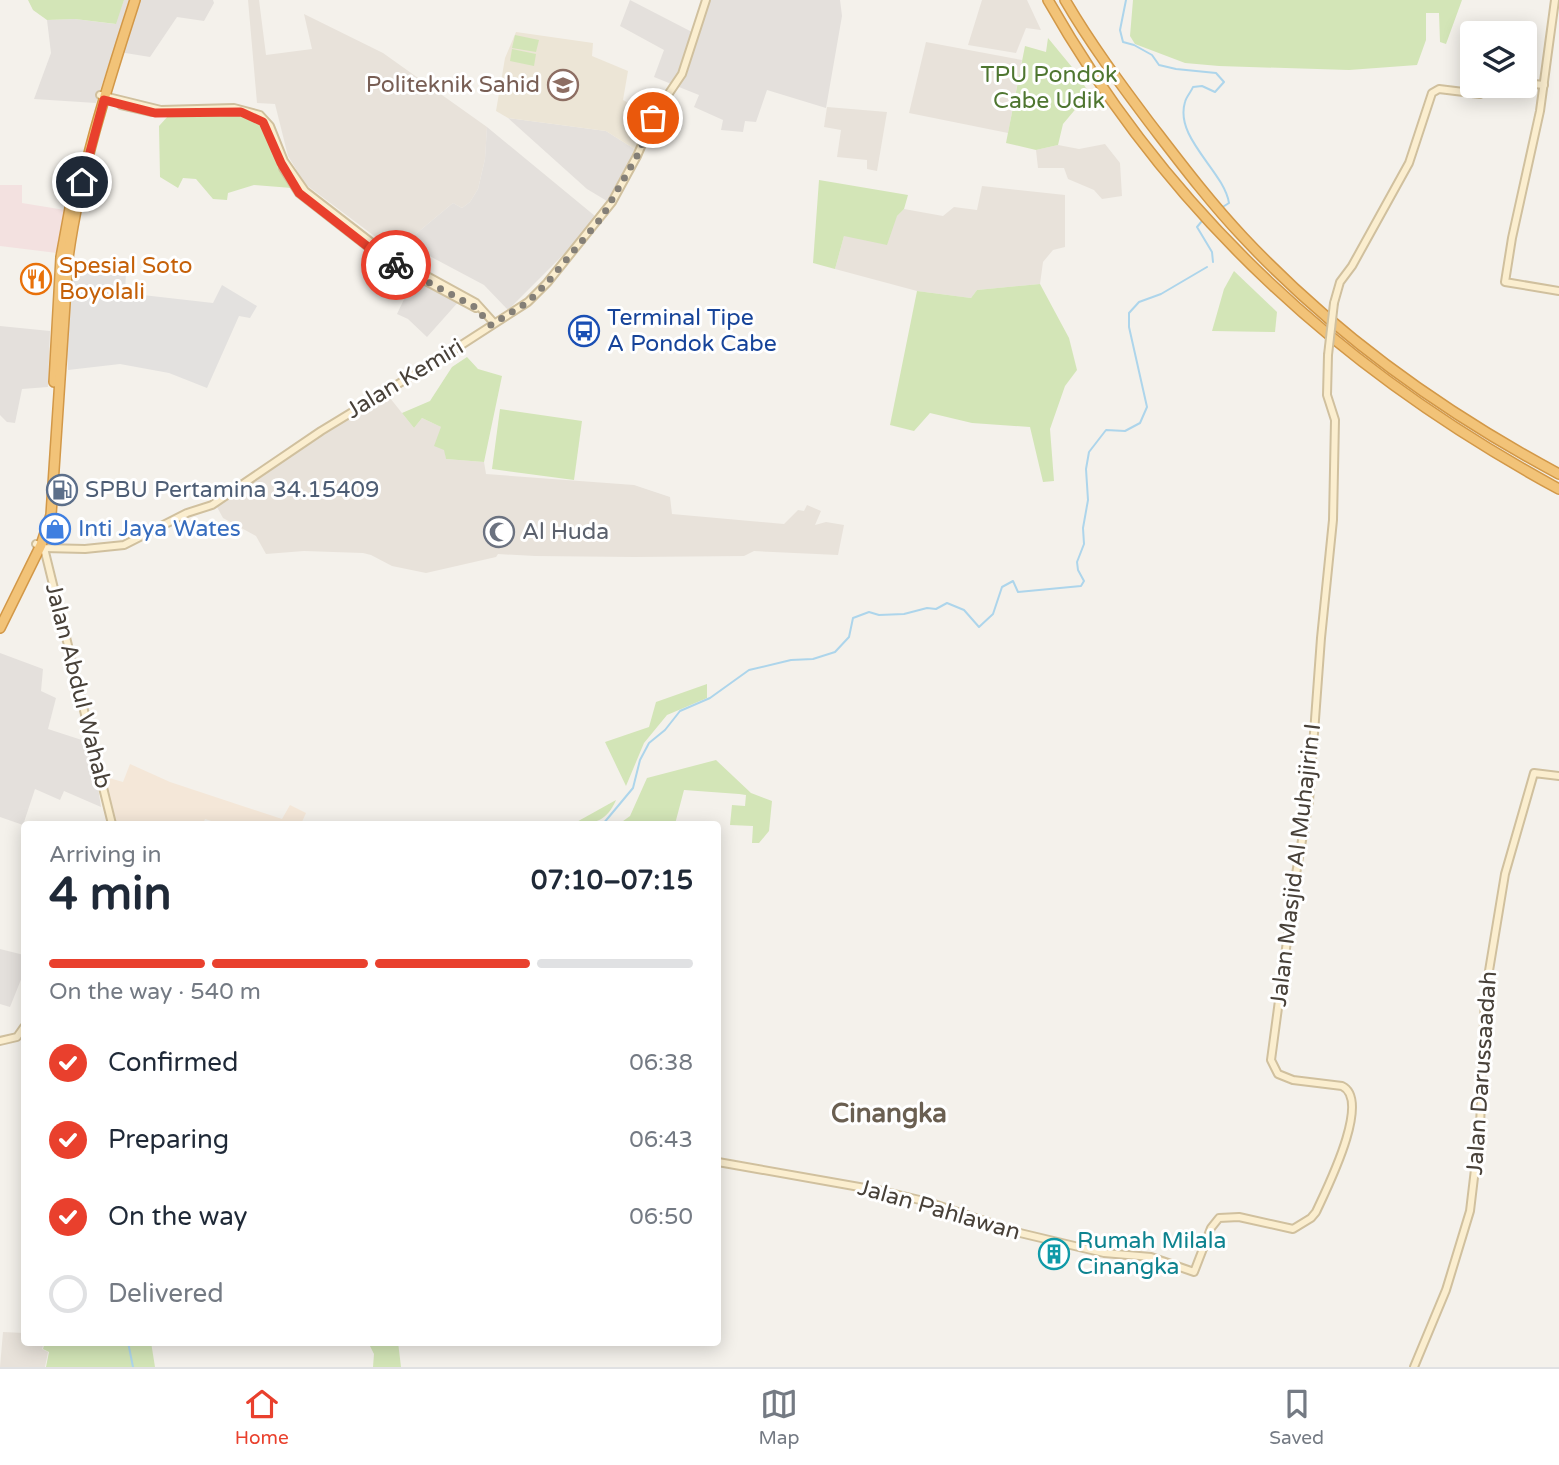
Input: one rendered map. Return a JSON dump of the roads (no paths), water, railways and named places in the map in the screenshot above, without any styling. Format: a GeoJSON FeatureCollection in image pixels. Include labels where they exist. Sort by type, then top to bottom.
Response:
{"type":"FeatureCollection","features":[{"type":"Feature","properties":{"kind":"highway"},"geometry":{"type":"LineString","coordinates":[[0,628],[41,546],[51,515],[61,301],[76,204],[130,0]]}},
{"type":"Feature","properties":{"kind":"highway"},"geometry":{"type":"LineString","coordinates":[[102,98],[135,0]]}},
{"type":"Feature","properties":{"kind":"highway"},"geometry":{"type":"LineString","coordinates":[[1048,0],[1104,89],[1163,169],[1198,210],[1270,284],[1396,389],[1496,455],[1559,489]]}},
{"type":"Feature","properties":{"kind":"highway"},"geometry":{"type":"LineString","coordinates":[[1065,0],[1116,78],[1215,205],[1241,236],[1288,282],[1408,381],[1518,452],[1559,474]]}},
{"type":"Feature","properties":{"kind":"highway"},"geometry":{"type":"LineString","coordinates":[[0,619],[41,546]]}},
{"type":"Feature","properties":{"kind":"street","name":"Jalan Kemiri"},"geometry":{"type":"LineString","coordinates":[[41,546],[123,545],[187,513],[212,505],[321,430],[528,302],[607,210],[637,156],[654,114],[682,74],[706,0]]}},
{"type":"Feature","properties":{"kind":"street"},"geometry":{"type":"LineString","coordinates":[[1555,0],[1544,85],[1505,282],[1559,290]]}},
{"type":"Feature","properties":{"kind":"street"},"geometry":{"type":"LineString","coordinates":[[1537,84],[1544,85]]}},
{"type":"Feature","properties":{"kind":"street","name":"Jalan Masjid Al Muhajirin I"},"geometry":{"type":"LineString","coordinates":[[1271,1060],[1296,874],[1309,801],[1311,751],[1334,501],[1335,420],[1327,395],[1334,303],[1340,282],[1352,266],[1409,163],[1432,93],[1439,89],[1460,92]]}},
{"type":"Feature","properties":{"kind":"street"},"geometry":{"type":"LineString","coordinates":[[102,98],[161,110],[234,108],[260,115],[270,126],[284,161],[305,191],[385,253],[476,303],[492,324]]}},
{"type":"Feature","properties":{"kind":"street","name":"Jalan Abdul Wahab"},"geometry":{"type":"LineString","coordinates":[[41,546],[111,821]]}},
{"type":"Feature","properties":{"kind":"street","name":"Jalan Darussaadah"},"geometry":{"type":"LineString","coordinates":[[1414,1367],[1446,1290],[1471,1211],[1480,1127],[1485,995],[1505,874],[1534,773],[1559,776]]}},
{"type":"Feature","properties":{"kind":"street"},"geometry":{"type":"LineString","coordinates":[[0,1041],[18,1037],[21,1032]]}},
{"type":"Feature","properties":{"kind":"street","name":"Jalan Pahlawan"},"geometry":{"type":"LineString","coordinates":[[721,1163],[882,1191],[928,1202],[1020,1233],[1104,1253],[1151,1258],[1194,1272],[1214,1222],[1223,1217],[1230,1216],[1293,1229],[1311,1218],[1340,1161],[1353,1101],[1349,1090],[1342,1086],[1289,1078],[1275,1071],[1271,1060]]}},
{"type":"Feature","properties":{"kind":"waterway"},"geometry":{"type":"LineString","coordinates":[[1126,0],[1120,30],[1123,42],[1152,55],[1159,65],[1216,73],[1224,82],[1215,92],[1202,86],[1193,87],[1186,100],[1184,115],[1193,141],[1225,191],[1229,203],[1221,208]]}},
{"type":"Feature","properties":{"kind":"waterway"},"geometry":{"type":"LineString","coordinates":[[1202,221],[1197,227],[1212,252],[1213,262]]}},
{"type":"Feature","properties":{"kind":"waterway"},"geometry":{"type":"LineString","coordinates":[[606,821],[633,788],[640,760],[649,743],[665,730],[680,711],[710,698],[749,670],[791,660],[813,659],[835,652],[849,637],[853,618],[869,612],[879,615],[904,614],[927,608],[936,609],[947,603],[964,610],[979,627],[993,614],[1002,587],[1013,581],[1018,592],[1081,586],[1084,581],[1077,562],[1084,544],[1089,452],[1106,430],[1125,431],[1140,423],[1147,407],[1129,327],[1129,313],[1139,302],[1161,294],[1207,267]]}},
{"type":"Feature","properties":{"kind":"waterway"},"geometry":{"type":"LineString","coordinates":[[129,1346],[133,1367]]}},
{"type":"Feature","properties":{"kind":"place","name":"Politeknik Sahid"},"geometry":{"type":"Point","coordinates":[563,85]}},
{"type":"Feature","properties":{"kind":"place","name":"Spesial Soto Boyolali"},"geometry":{"type":"Point","coordinates":[36,279]}},
{"type":"Feature","properties":{"kind":"place","name":"Terminal Tipe A Pondok Cabe"},"geometry":{"type":"Point","coordinates":[584,331]}},
{"type":"Feature","properties":{"kind":"place","name":"SPBU Pertamina 34.15409"},"geometry":{"type":"Point","coordinates":[62,490]}},
{"type":"Feature","properties":{"kind":"place","name":"Inti Jaya Wates"},"geometry":{"type":"Point","coordinates":[55,529]}},
{"type":"Feature","properties":{"kind":"place","name":"Al Huda"},"geometry":{"type":"Point","coordinates":[499,532]}},
{"type":"Feature","properties":{"kind":"place","name":"Rumah Milala Cinangka"},"geometry":{"type":"Point","coordinates":[1054,1254]}},
{"type":"Feature","properties":{"kind":"district","name":"Cinangka"},"geometry":{"type":"Point","coordinates":[889,1113]}},
{"type":"Feature","properties":{"kind":"park label","name":"TPU Pondok Cabe Udik"},"geometry":{"type":"Point","coordinates":[1049,88]}}]}
